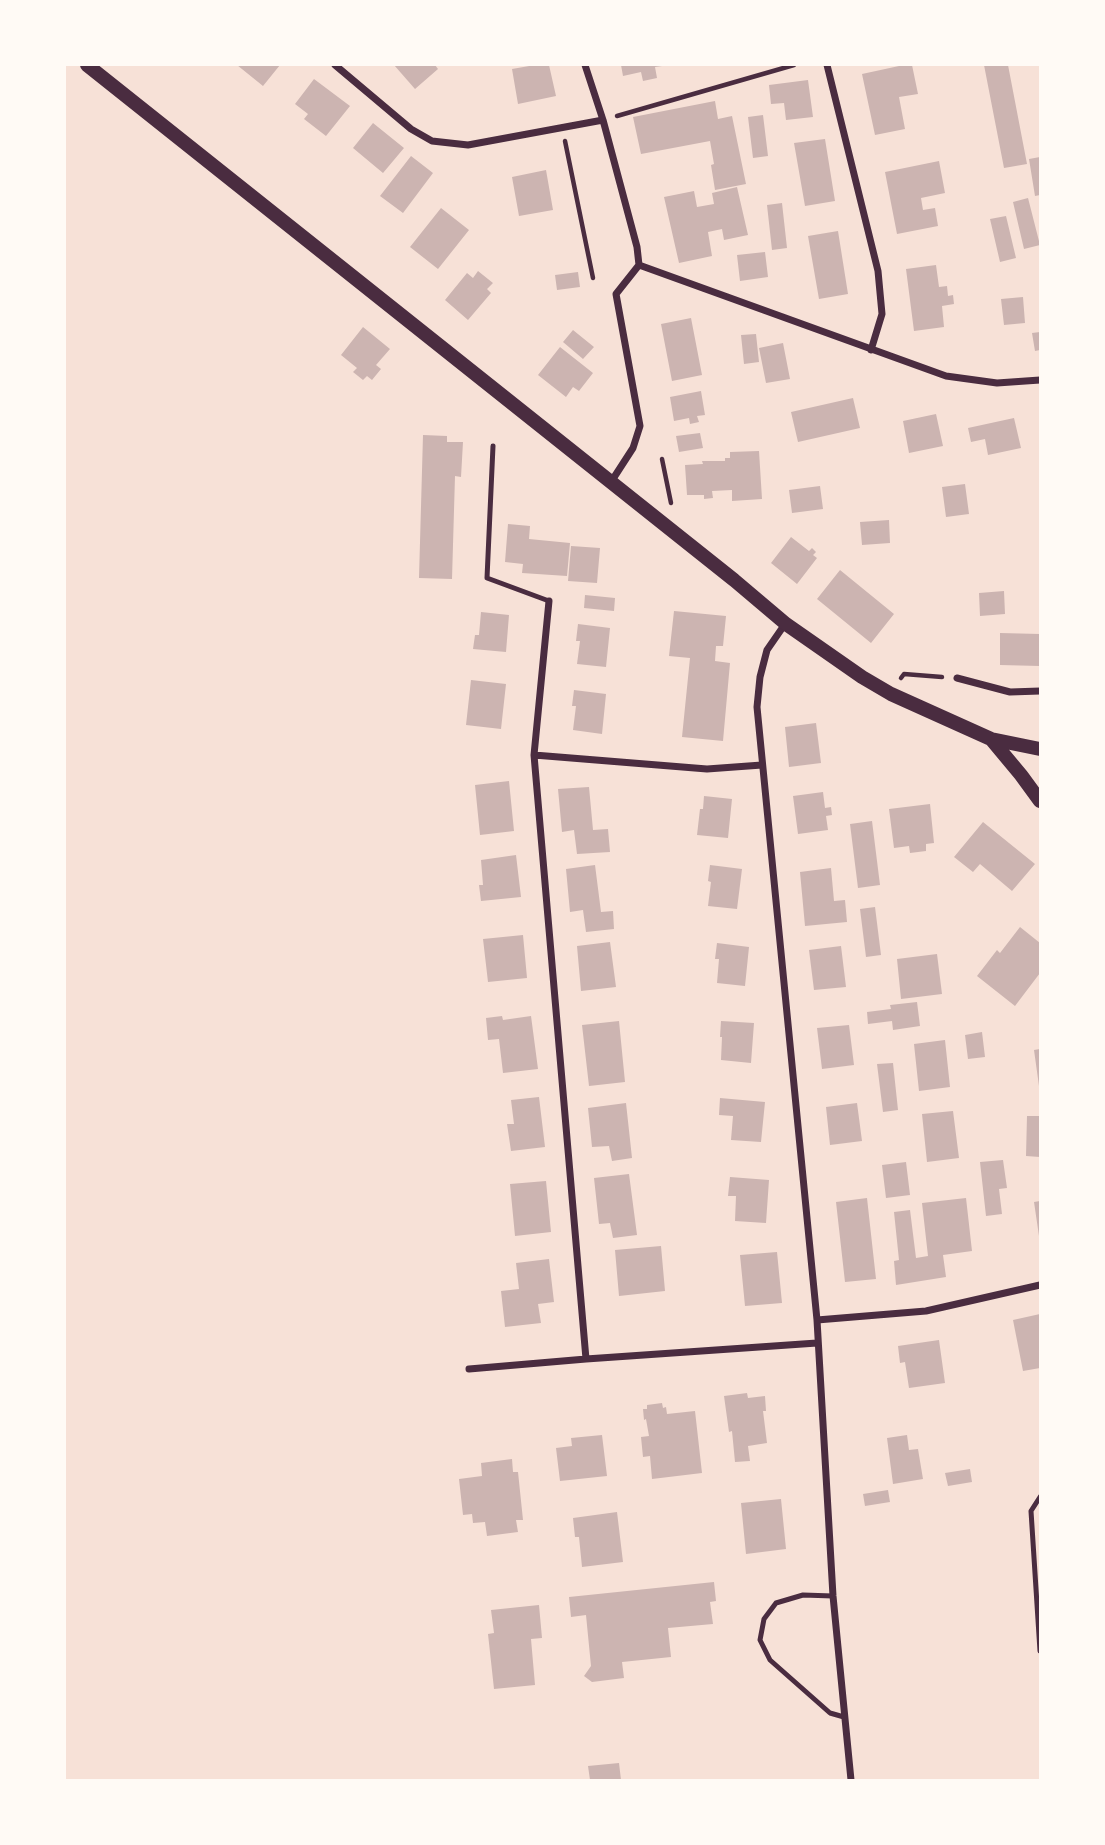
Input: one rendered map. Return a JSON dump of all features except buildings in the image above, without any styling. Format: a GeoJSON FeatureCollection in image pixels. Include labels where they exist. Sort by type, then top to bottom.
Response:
{"type":"FeatureCollection","features":[{"type":"Feature","properties":{"kind":"main road"},"geometry":{"type":"LineString","coordinates":[[88,65],[786,624],[891,694],[992,739],[1040,749]]}},
{"type":"Feature","properties":{"kind":"main road"},"geometry":{"type":"LineString","coordinates":[[992,739],[1040,801]]}},
{"type":"Feature","properties":{"kind":"street"},"geometry":{"type":"LineString","coordinates":[[335,65],[411,129],[432,141],[468,145],[603,120]]}},
{"type":"Feature","properties":{"kind":"street"},"geometry":{"type":"LineString","coordinates":[[585,65],[603,120],[637,247],[639,265],[616,294],[640,426],[633,448],[610,483]]}},
{"type":"Feature","properties":{"kind":"street"},"geometry":{"type":"LineString","coordinates":[[827,65],[877,271],[882,314],[871,350]]}},
{"type":"Feature","properties":{"kind":"street"},"geometry":{"type":"LineString","coordinates":[[639,265],[946,376],[997,383],[1040,380]]}},
{"type":"Feature","properties":{"kind":"street"},"geometry":{"type":"LineString","coordinates":[[549,601],[534,755],[586,1359]]}},
{"type":"Feature","properties":{"kind":"street"},"geometry":{"type":"LineString","coordinates":[[786,624],[767,650],[760,677],[757,706],[817,1320],[833,1596],[851,1780]]}},
{"type":"Feature","properties":{"kind":"street"},"geometry":{"type":"LineString","coordinates":[[957,678],[1010,692],[1040,691]]}},
{"type":"Feature","properties":{"kind":"street"},"geometry":{"type":"LineString","coordinates":[[534,755],[707,769],[762,765]]}},
{"type":"Feature","properties":{"kind":"street"},"geometry":{"type":"LineString","coordinates":[[817,1320],[926,1311],[1040,1285]]}},
{"type":"Feature","properties":{"kind":"street"},"geometry":{"type":"LineString","coordinates":[[469,1369],[817,1343]]}},
{"type":"Feature","properties":{"kind":"lane"},"geometry":{"type":"LineString","coordinates":[[493,446],[487,578],[549,601]]}},
{"type":"Feature","properties":{"kind":"lane"},"geometry":{"type":"LineString","coordinates":[[1040,1496],[1031,1511],[1040,1651]]}},
{"type":"Feature","properties":{"kind":"lane"},"geometry":{"type":"LineString","coordinates":[[833,1596],[803,1595],[776,1603],[764,1619],[760,1640],[770,1660],[830,1713],[844,1717]]}},
{"type":"Feature","properties":{"kind":"path"},"geometry":{"type":"LineString","coordinates":[[603,120],[794,65]]}},
{"type":"Feature","properties":{"kind":"path"},"geometry":{"type":"LineString","coordinates":[[561,129],[593,278]]}},
{"type":"Feature","properties":{"kind":"path"},"geometry":{"type":"LineString","coordinates":[[891,694],[904,674],[957,678]]}}]}
